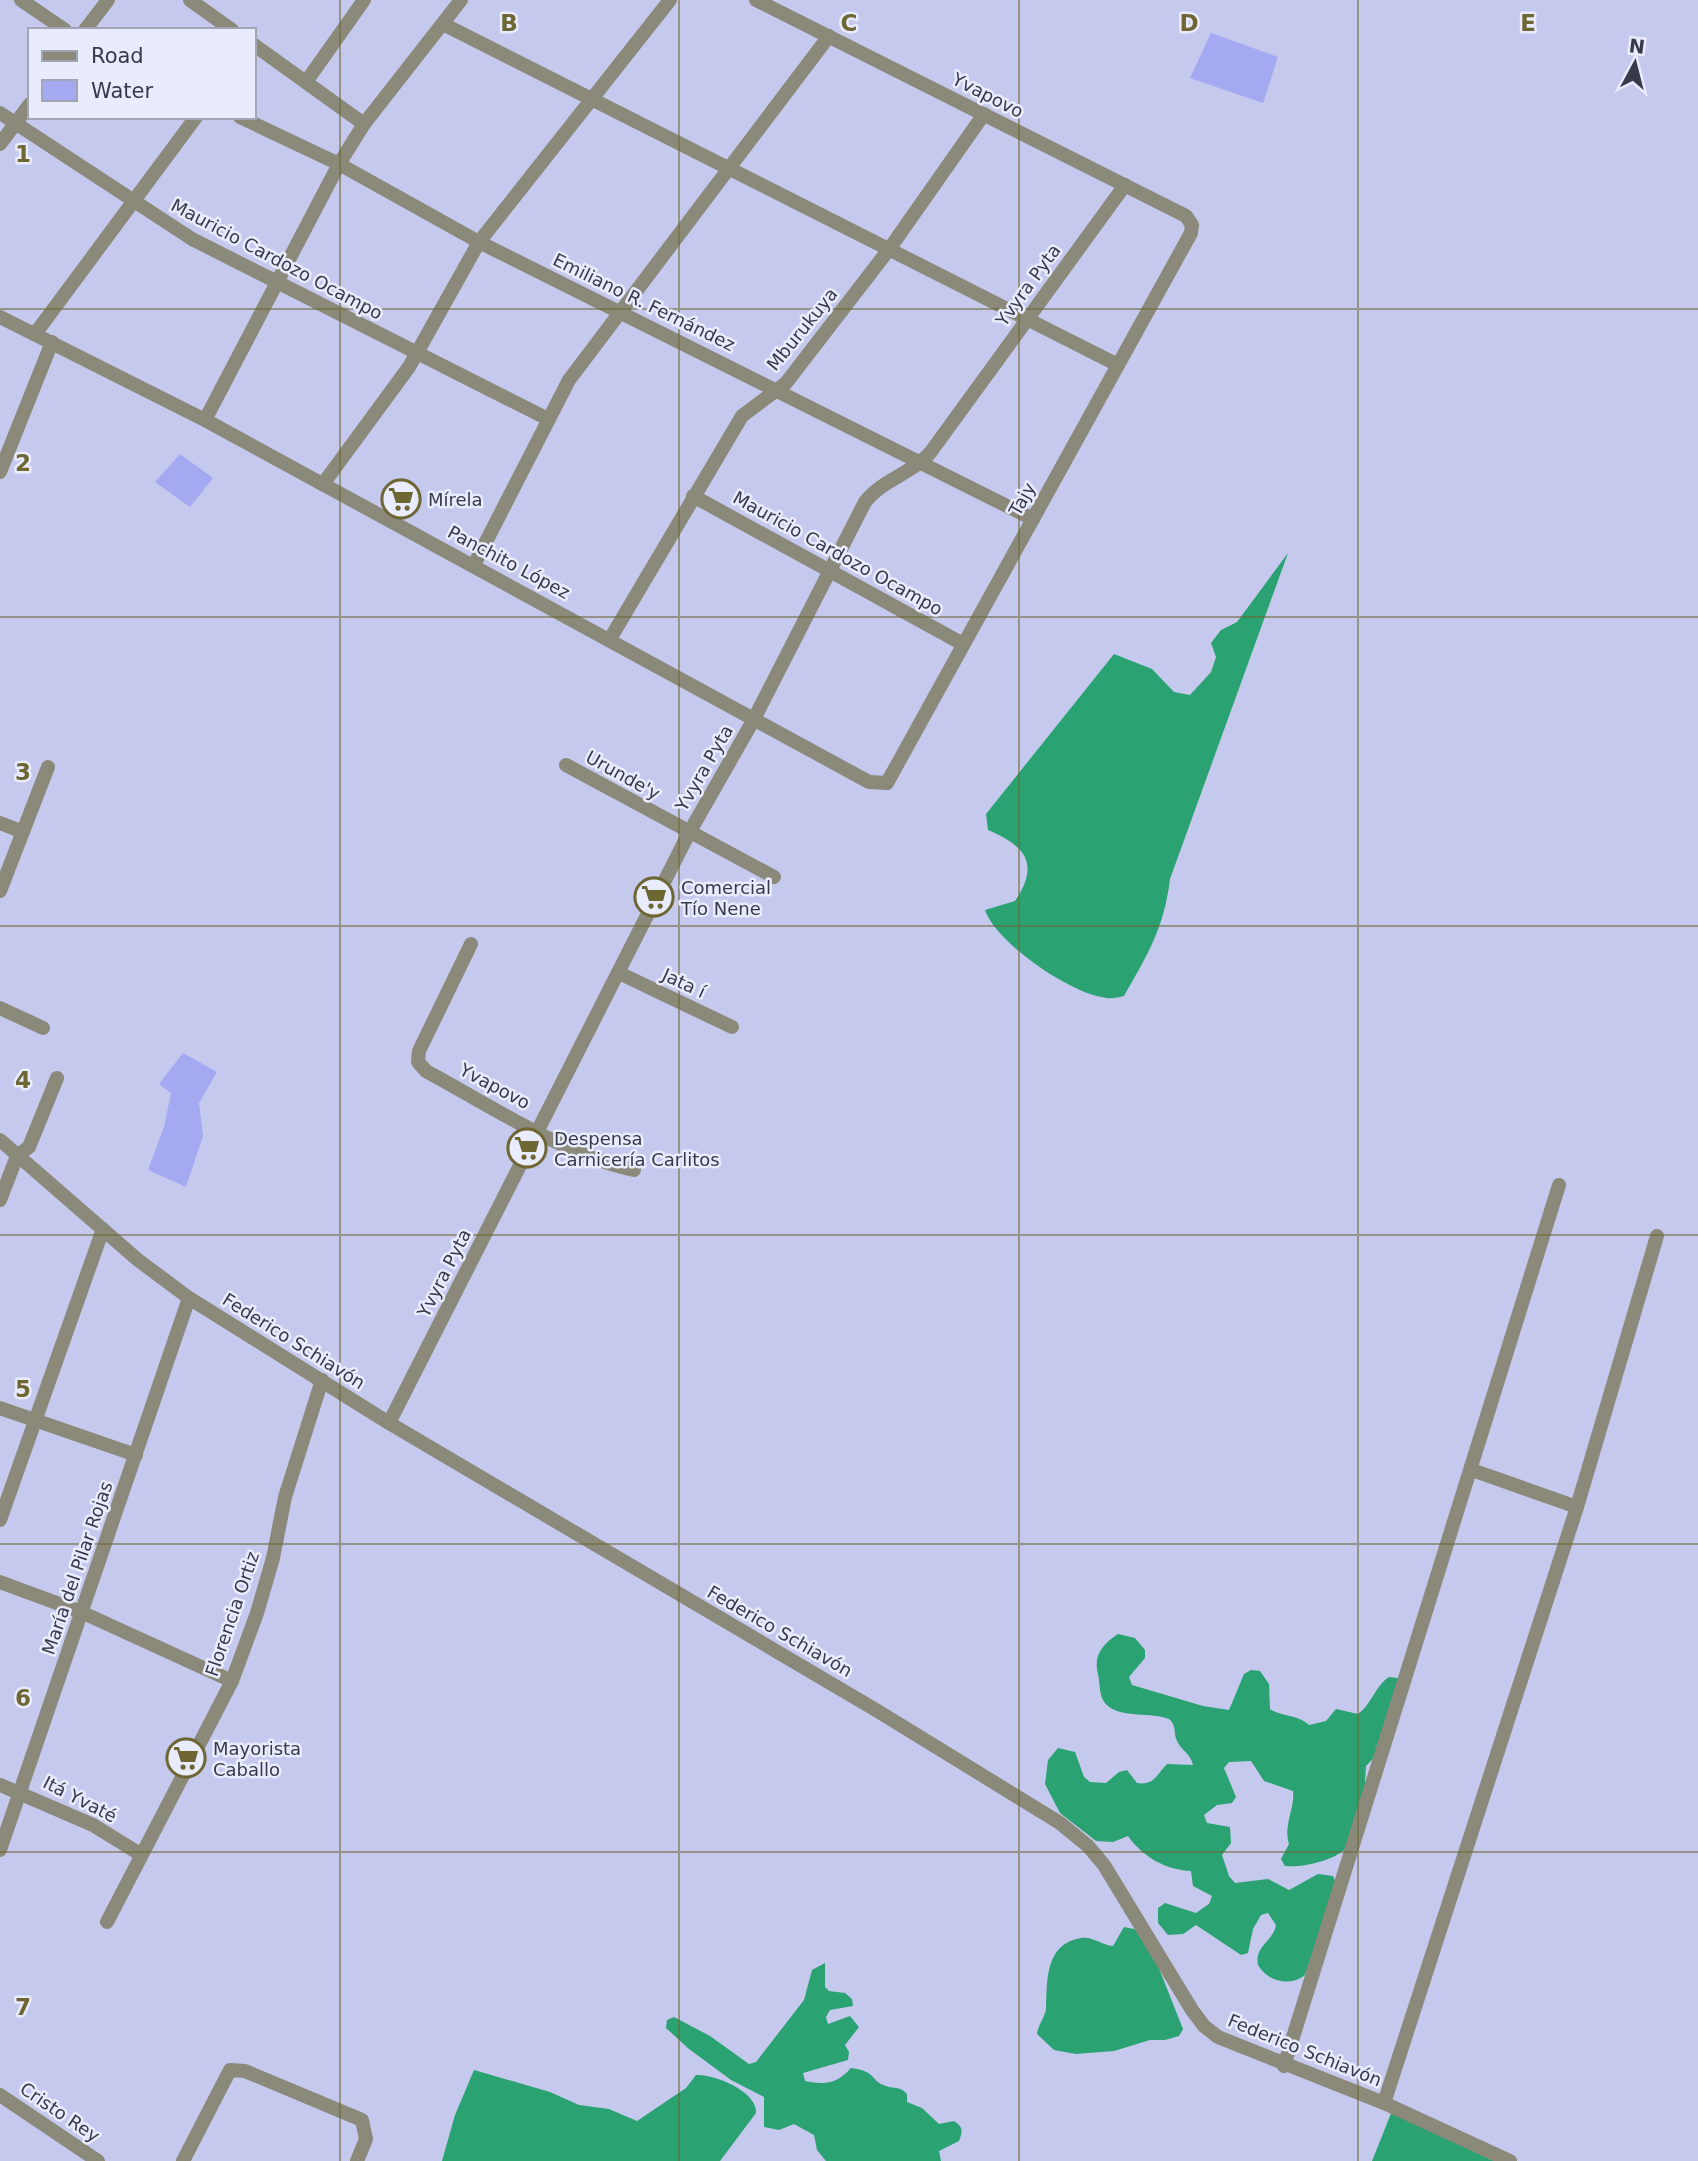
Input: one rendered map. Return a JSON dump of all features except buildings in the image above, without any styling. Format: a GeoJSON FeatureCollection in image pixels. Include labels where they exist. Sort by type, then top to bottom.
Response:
{"type":"FeatureCollection","features":[{"type":"Feature","properties":{"kind":"street"},"geometry":{"type":"LineString","coordinates":[[22,0],[62,28]]}},
{"type":"Feature","properties":{"kind":"street"},"geometry":{"type":"LineString","coordinates":[[87,28],[108,0]]}},
{"type":"Feature","properties":{"kind":"street"},"geometry":{"type":"LineString","coordinates":[[190,0],[229,28]]}},
{"type":"Feature","properties":{"kind":"street"},"geometry":{"type":"LineString","coordinates":[[306,82],[364,0]]}},
{"type":"Feature","properties":{"kind":"street"},"geometry":{"type":"LineString","coordinates":[[205,420],[339,164],[364,124],[461,0]]}},
{"type":"Feature","properties":{"kind":"street"},"geometry":{"type":"LineString","coordinates":[[323,485],[416,355],[479,242],[670,0]]}},
{"type":"Feature","properties":{"kind":"street","name":"Yvapovo"},"geometry":{"type":"LineString","coordinates":[[756,0],[1186,216],[1192,225],[1191,233]]}},
{"type":"Feature","properties":{"kind":"street"},"geometry":{"type":"LineString","coordinates":[[443,24],[1118,365]]}},
{"type":"Feature","properties":{"kind":"street"},"geometry":{"type":"LineString","coordinates":[[474,565],[569,380],[828,36]]}},
{"type":"Feature","properties":{"kind":"street"},"geometry":{"type":"LineString","coordinates":[[256,46],[364,124]]}},
{"type":"Feature","properties":{"kind":"street"},"geometry":{"type":"LineString","coordinates":[[0,144],[28,107]]}},
{"type":"Feature","properties":{"kind":"street","name":"Mauricio Cardozo Ocampo"},"geometry":{"type":"LineString","coordinates":[[0,113],[192,239],[416,355],[548,419]]}},
{"type":"Feature","properties":{"kind":"street","name":"Mburukuya"},"geometry":{"type":"LineString","coordinates":[[610,639],[742,416],[786,383],[890,248],[984,114]]}},
{"type":"Feature","properties":{"kind":"street"},"geometry":{"type":"LineString","coordinates":[[36,334],[195,119]]}},
{"type":"Feature","properties":{"kind":"street","name":"Emiliano R. Fernández"},"geometry":{"type":"LineString","coordinates":[[244,119],[339,164],[479,242],[1033,519]]}},
{"type":"Feature","properties":{"kind":"street","name":"Yvyra Pyta"},"geometry":{"type":"LineString","coordinates":[[388,1423],[689,833],[754,719],[832,572],[865,502],[875,490],[920,464],[1125,185]]}},
{"type":"Feature","properties":{"kind":"street","name":"Tajy"},"geometry":{"type":"LineString","coordinates":[[887,783],[1191,233]]}},
{"type":"Feature","properties":{"kind":"street","name":"Panchito López"},"geometry":{"type":"LineString","coordinates":[[0,317],[205,420],[869,782],[887,783]]}},
{"type":"Feature","properties":{"kind":"street"},"geometry":{"type":"LineString","coordinates":[[0,472],[52,342]]}},
{"type":"Feature","properties":{"kind":"street","name":"Mauricio Cardozo Ocampo"},"geometry":{"type":"LineString","coordinates":[[693,496],[964,644]]}},
{"type":"Feature","properties":{"kind":"street","name":"Urunde'y"},"geometry":{"type":"LineString","coordinates":[[566,765],[774,877]]}},
{"type":"Feature","properties":{"kind":"street"},"geometry":{"type":"LineString","coordinates":[[0,891],[48,767]]}},
{"type":"Feature","properties":{"kind":"street"},"geometry":{"type":"LineString","coordinates":[[0,824],[23,832]]}},
{"type":"Feature","properties":{"kind":"street","name":"Yvapovo"},"geometry":{"type":"LineString","coordinates":[[471,944],[419,1051],[418,1062],[426,1072],[538,1131],[606,1164],[634,1170]]}},
{"type":"Feature","properties":{"kind":"street","name":"Jata í"},"geometry":{"type":"LineString","coordinates":[[619,973],[732,1027]]}},
{"type":"Feature","properties":{"kind":"street"},"geometry":{"type":"LineString","coordinates":[[0,1008],[43,1028]]}},
{"type":"Feature","properties":{"kind":"street"},"geometry":{"type":"LineString","coordinates":[[0,1200],[17,1156],[29,1147],[57,1078]]}},
{"type":"Feature","properties":{"kind":"street","name":"Federico Schiavón"},"geometry":{"type":"LineString","coordinates":[[0,1140],[103,1229],[189,1298],[388,1423],[876,1710],[1060,1823],[1088,1846],[1104,1865],[1204,2026],[1218,2038],[1384,2103],[1510,2161]]}},
{"type":"Feature","properties":{"kind":"street"},"geometry":{"type":"LineString","coordinates":[[1284,2066],[1559,1185]]}},
{"type":"Feature","properties":{"kind":"street"},"geometry":{"type":"LineString","coordinates":[[0,1520],[103,1229]]}},
{"type":"Feature","properties":{"kind":"street"},"geometry":{"type":"LineString","coordinates":[[1384,2103],[1577,1507],[1657,1236]]}},
{"type":"Feature","properties":{"kind":"street","name":"María del Pilar Rojas"},"geometry":{"type":"LineString","coordinates":[[0,1850],[189,1298]]}},
{"type":"Feature","properties":{"kind":"street","name":"Florencia Ortiz"},"geometry":{"type":"LineString","coordinates":[[107,1922],[232,1681],[270,1569],[285,1497],[322,1380]]}},
{"type":"Feature","properties":{"kind":"street"},"geometry":{"type":"LineString","coordinates":[[0,1408],[136,1455]]}},
{"type":"Feature","properties":{"kind":"street"},"geometry":{"type":"LineString","coordinates":[[1472,1470],[1577,1507]]}},
{"type":"Feature","properties":{"kind":"street"},"geometry":{"type":"LineString","coordinates":[[0,1583],[81,1612],[232,1681]]}},
{"type":"Feature","properties":{"kind":"street","name":"Itá Yvaté"},"geometry":{"type":"LineString","coordinates":[[0,1785],[21,1791],[93,1825],[140,1854]]}},
{"type":"Feature","properties":{"kind":"street"},"geometry":{"type":"LineString","coordinates":[[183,2161],[230,2070],[245,2071],[362,2120],[366,2139],[357,2161]]}},
{"type":"Feature","properties":{"kind":"street","name":"Cristo Rey"},"geometry":{"type":"LineString","coordinates":[[0,2095],[97,2161]]}},
{"type":"Feature","properties":{"kind":"green space"},"geometry":{"type":"Polygon","coordinates":[[[1288,553],[1170,879],[1164,912],[1148,953],[1124,996],[1107,998],[1075,988],[1019,952],[992,923],[985,910],[1015,901],[1027,877],[1025,858],[1020,850],[988,830],[986,814],[1114,654],[1152,669],[1174,692],[1190,695],[1211,672],[1216,657],[1211,643],[1221,630],[1237,622],[1288,553]]]}},
{"type":"Feature","properties":{"kind":"green space"},"geometry":{"type":"Polygon","coordinates":[[[1118,1634],[1135,1638],[1145,1650],[1145,1658],[1129,1677],[1132,1685],[1203,1706],[1229,1710],[1244,1674],[1251,1670],[1260,1671],[1269,1684],[1270,1709],[1300,1719],[1309,1725],[1326,1721],[1336,1709],[1358,1714],[1384,1681],[1389,1677],[1398,1678],[1388,1743],[1366,1766],[1365,1782],[1371,1788],[1344,1850],[1339,1854],[1316,1863],[1285,1866],[1281,1859],[1289,1844],[1287,1830],[1293,1791],[1264,1781],[1251,1761],[1229,1762],[1224,1768],[1236,1797],[1232,1803],[1217,1805],[1204,1815],[1207,1823],[1230,1827],[1231,1843],[1222,1855],[1229,1876],[1235,1883],[1268,1879],[1289,1890],[1318,1874],[1333,1876],[1336,1883],[1305,1975],[1299,1979],[1286,1982],[1273,1979],[1258,1965],[1261,1948],[1276,1925],[1268,1913],[1261,1915],[1253,1929],[1248,1953],[1241,1955],[1196,1925],[1183,1934],[1168,1935],[1158,1923],[1158,1908],[1165,1903],[1196,1913],[1209,1904],[1212,1896],[1193,1886],[1191,1871],[1172,1868],[1155,1861],[1140,1850],[1128,1836],[1113,1842],[1096,1841],[1060,1813],[1045,1784],[1048,1760],[1058,1748],[1075,1752],[1084,1777],[1090,1782],[1106,1783],[1119,1772],[1127,1770],[1137,1783],[1147,1783],[1167,1764],[1193,1765],[1177,1741],[1169,1719],[1124,1713],[1108,1706],[1103,1700],[1097,1667],[1098,1656],[1104,1646],[1118,1634]]]}},
{"type":"Feature","properties":{"kind":"green space"},"geometry":{"type":"Polygon","coordinates":[[[1124,1927],[1139,1930],[1156,1961],[1183,2029],[1179,2036],[1150,2040],[1114,2051],[1076,2054],[1054,2050],[1037,2034],[1045,2012],[1048,1975],[1054,1955],[1069,1942],[1081,1938],[1113,1946],[1124,1927]]]}},
{"type":"Feature","properties":{"kind":"green space"},"geometry":{"type":"Polygon","coordinates":[[[825,1963],[825,1987],[829,1991],[845,1993],[852,1999],[853,2006],[830,2010],[826,2017],[828,2024],[850,2016],[859,2027],[845,2045],[849,2052],[848,2060],[803,2073],[805,2081],[830,2082],[851,2068],[865,2071],[881,2084],[902,2090],[907,2094],[907,2102],[922,2108],[939,2124],[954,2121],[961,2127],[959,2141],[939,2151],[941,2161],[826,2161],[817,2150],[814,2135],[794,2124],[779,2130],[764,2127],[764,2097],[731,2080],[666,2028],[667,2020],[674,2017],[710,2036],[749,2064],[756,2062],[804,2000],[812,1970],[825,1963]]]}},
{"type":"Feature","properties":{"kind":"green space"},"geometry":{"type":"Polygon","coordinates":[[[474,2070],[550,2092],[579,2105],[609,2109],[637,2121],[686,2088],[696,2075],[704,2075],[743,2091],[755,2105],[756,2113],[720,2161],[442,2161],[455,2115],[474,2070]]]}},
{"type":"Feature","properties":{"kind":"green space"},"geometry":{"type":"Polygon","coordinates":[[[1392,2111],[1496,2161],[1372,2161],[1392,2111]]]}},
{"type":"Feature","properties":{"kind":"water"},"geometry":{"type":"Polygon","coordinates":[[[1211,33],[1278,57],[1263,103],[1190,78],[1211,33]]]}},
{"type":"Feature","properties":{"kind":"water"},"geometry":{"type":"Polygon","coordinates":[[[180,454],[213,478],[190,507],[155,482],[180,454]]]}},
{"type":"Feature","properties":{"kind":"water"},"geometry":{"type":"Polygon","coordinates":[[[183,1053],[217,1072],[199,1103],[203,1136],[186,1187],[148,1170],[164,1127],[171,1093],[159,1084],[183,1053]]]}},
{"type":"Feature","properties":{"kind":"place","name":"Mírela"},"geometry":{"type":"Point","coordinates":[401,499]}},
{"type":"Feature","properties":{"kind":"place","name":"Comercial Tío Nene"},"geometry":{"type":"Point","coordinates":[654,897]}},
{"type":"Feature","properties":{"kind":"place","name":"Despensa Carnicería Carlitos"},"geometry":{"type":"Point","coordinates":[527,1148]}},
{"type":"Feature","properties":{"kind":"place","name":"Mayorista Caballo"},"geometry":{"type":"Point","coordinates":[186,1758]}}]}
